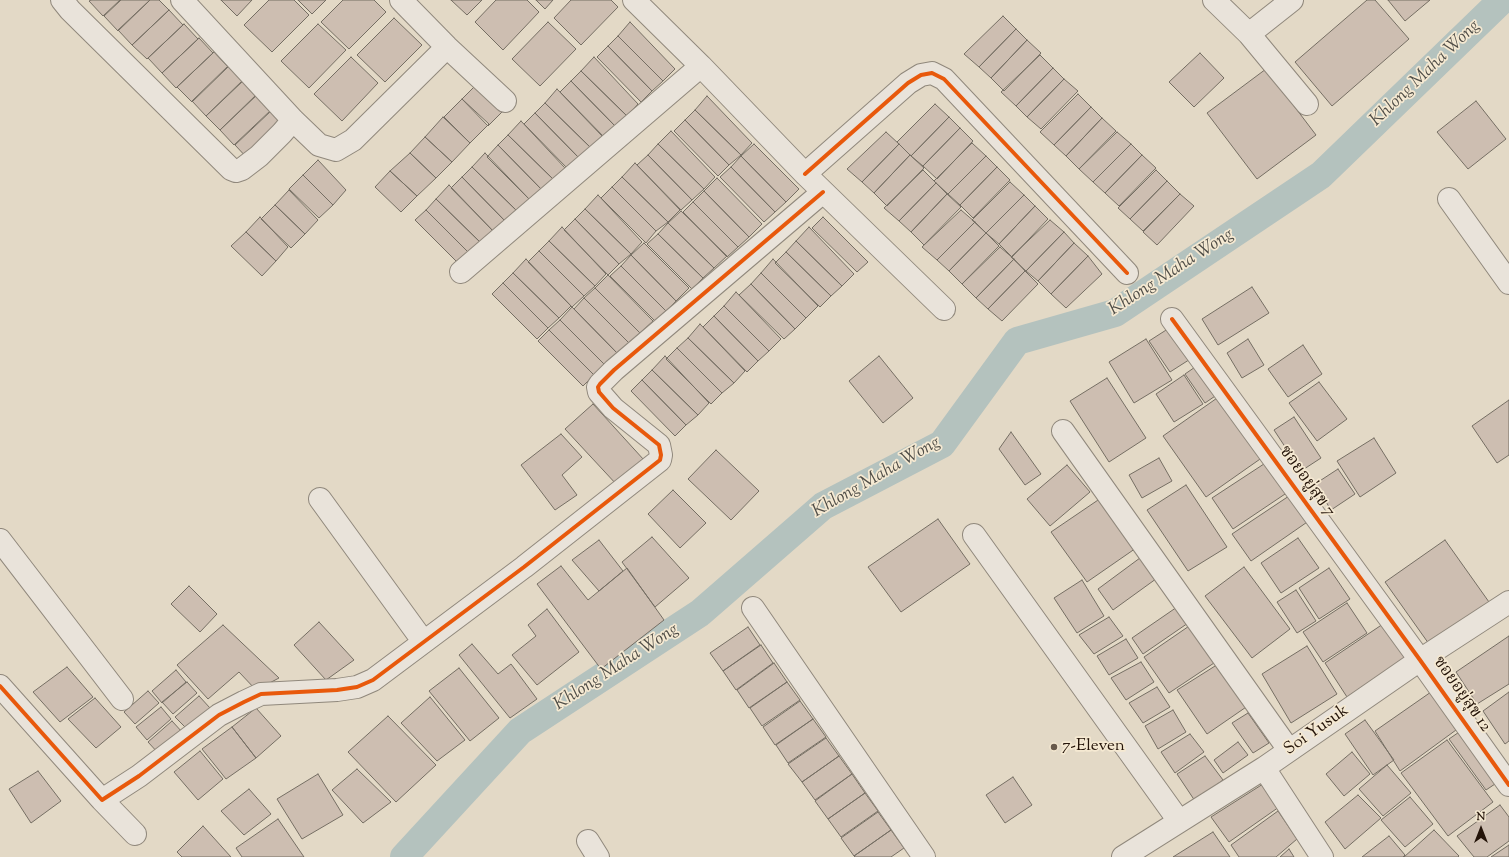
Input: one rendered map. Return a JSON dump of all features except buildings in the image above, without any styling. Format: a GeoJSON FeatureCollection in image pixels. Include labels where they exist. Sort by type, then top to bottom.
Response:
{"type":"FeatureCollection","features":[{"type":"Feature","properties":{"kind":"street"},"geometry":{"type":"LineString","coordinates":[[62,0],[70,10],[231,169],[236,171],[242,169],[259,156],[293,120]]}},
{"type":"Feature","properties":{"kind":"street"},"geometry":{"type":"LineString","coordinates":[[182,0],[318,145],[336,150],[352,140],[447,47]]}},
{"type":"Feature","properties":{"kind":"street"},"geometry":{"type":"LineString","coordinates":[[401,0],[447,47],[505,101]]}},
{"type":"Feature","properties":{"kind":"street"},"geometry":{"type":"LineString","coordinates":[[634,0],[701,66],[823,192],[944,309]]}},
{"type":"Feature","properties":{"kind":"street"},"geometry":{"type":"LineString","coordinates":[[1214,0],[1249,34],[1307,104]]}},
{"type":"Feature","properties":{"kind":"street"},"geometry":{"type":"LineString","coordinates":[[1249,34],[1292,0]]}},
{"type":"Feature","properties":{"kind":"street"},"geometry":{"type":"LineString","coordinates":[[461,272],[701,66]]}},
{"type":"Feature","properties":{"kind":"street"},"geometry":{"type":"LineString","coordinates":[[805,174],[908,83],[922,75],[932,73],[944,79],[1127,273]]}},
{"type":"Feature","properties":{"kind":"street"},"geometry":{"type":"LineString","coordinates":[[102,800],[139,776],[219,715],[261,694],[337,690],[357,687],[378,677],[524,567],[660,460],[661,455],[659,445],[613,408],[599,392],[598,387],[614,370],[823,192]]}},
{"type":"Feature","properties":{"kind":"street"},"geometry":{"type":"LineString","coordinates":[[1449,199],[1509,283]]}},
{"type":"Feature","properties":{"kind":"street","name":"ซอยอยู่สุข 7"},"geometry":{"type":"LineString","coordinates":[[1172,319],[1420,660]]}},
{"type":"Feature","properties":{"kind":"street"},"geometry":{"type":"LineString","coordinates":[[1063,431],[1289,750]]}},
{"type":"Feature","properties":{"kind":"street"},"geometry":{"type":"LineString","coordinates":[[320,499],[423,642]]}},
{"type":"Feature","properties":{"kind":"street"},"geometry":{"type":"LineString","coordinates":[[974,535],[1179,821]]}},
{"type":"Feature","properties":{"kind":"street"},"geometry":{"type":"LineString","coordinates":[[0,540],[122,699]]}},
{"type":"Feature","properties":{"kind":"street","name":"Soi Yusuk"},"geometry":{"type":"LineString","coordinates":[[1123,857],[1264,768],[1420,660],[1509,602]]}},
{"type":"Feature","properties":{"kind":"street"},"geometry":{"type":"LineString","coordinates":[[753,608],[924,857]]}},
{"type":"Feature","properties":{"kind":"street","name":"ซอยอยู่สุข 12"},"geometry":{"type":"LineString","coordinates":[[1420,660],[1509,785]]}},
{"type":"Feature","properties":{"kind":"street"},"geometry":{"type":"LineString","coordinates":[[0,686],[102,800],[135,834]]}},
{"type":"Feature","properties":{"kind":"street"},"geometry":{"type":"LineString","coordinates":[[1264,768],[1322,857]]}},
{"type":"Feature","properties":{"kind":"waterway","name":"Khlong Maha Wong"},"geometry":{"type":"LineString","coordinates":[[404,857],[520,731],[700,613],[823,506],[942,444],[1017,341],[1115,313],[1321,175],[1502,0]]}},
{"type":"Feature","properties":{"kind":"cycle path"},"geometry":{"type":"LineString","coordinates":[[805,174],[908,83],[921,75],[932,73],[944,79],[1127,273]]}},
{"type":"Feature","properties":{"kind":"cycle path"},"geometry":{"type":"LineString","coordinates":[[0,686],[102,800],[139,776],[219,715],[261,694],[337,690],[357,687],[373,680],[524,567],[660,460],[661,455],[659,445],[613,408],[599,392],[598,387],[614,370],[823,192]]}},
{"type":"Feature","properties":{"kind":"cycle path"},"geometry":{"type":"LineString","coordinates":[[1172,319],[1509,785]]}},
{"type":"Feature","properties":{"kind":"place","name":"7-Eleven"},"geometry":{"type":"Point","coordinates":[1054,747]}}]}
